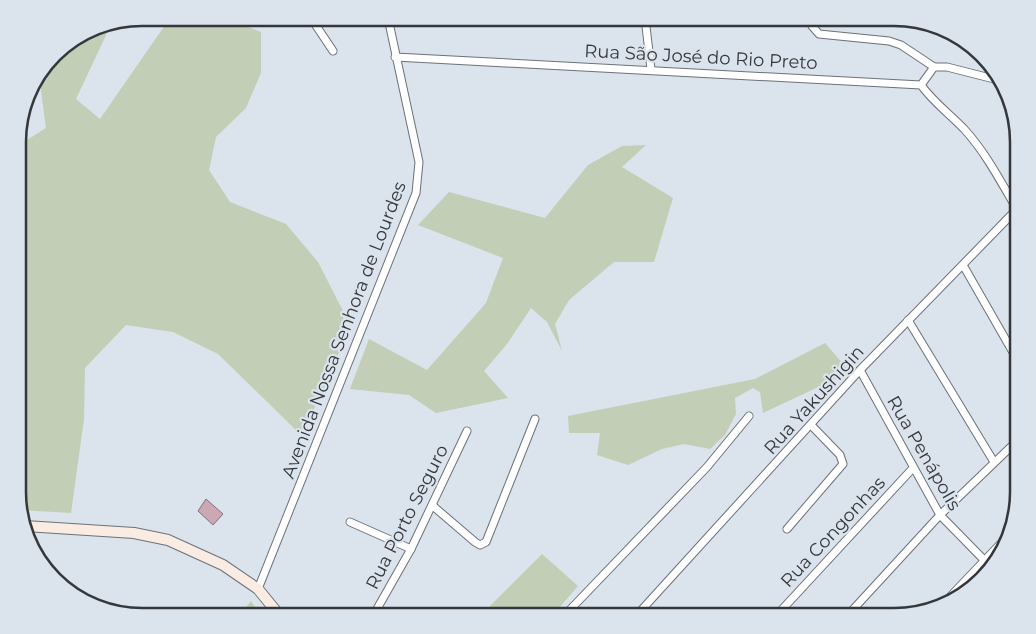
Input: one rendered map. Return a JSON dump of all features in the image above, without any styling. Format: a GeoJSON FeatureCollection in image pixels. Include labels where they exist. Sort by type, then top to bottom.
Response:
{"type":"FeatureCollection","features":[{"type":"Feature","properties":{"kind":"street"},"geometry":{"type":"LineString","coordinates":[[316,26],[333,51]]}},
{"type":"Feature","properties":{"kind":"street","name":"Avenida Nossa Senhora de Lourdes"},"geometry":{"type":"LineString","coordinates":[[258,589],[416,193],[419,162],[389,26]]}},
{"type":"Feature","properties":{"kind":"street"},"geometry":{"type":"LineString","coordinates":[[646,26],[651,69]]}},
{"type":"Feature","properties":{"kind":"street"},"geometry":{"type":"LineString","coordinates":[[814,26],[814,29],[824,35],[889,41],[901,45],[934,66],[947,66],[990,78]]}},
{"type":"Feature","properties":{"kind":"street","name":"Rua São José do Rio Preto"},"geometry":{"type":"LineString","coordinates":[[395,57],[651,69],[921,85]]}},
{"type":"Feature","properties":{"kind":"street"},"geometry":{"type":"LineString","coordinates":[[934,66],[921,85],[931,99],[978,146],[1010,197]]}},
{"type":"Feature","properties":{"kind":"street","name":"Rua Yakushigin"},"geometry":{"type":"LineString","coordinates":[[643,608],[860,370],[1010,218]]}},
{"type":"Feature","properties":{"kind":"street"},"geometry":{"type":"LineString","coordinates":[[963,265],[1010,347]]}},
{"type":"Feature","properties":{"kind":"street"},"geometry":{"type":"LineString","coordinates":[[908,320],[994,462]]}},
{"type":"Feature","properties":{"kind":"street","name":"Rua Penápolis"},"geometry":{"type":"LineString","coordinates":[[860,370],[940,515],[984,560]]}},
{"type":"Feature","properties":{"kind":"street"},"geometry":{"type":"LineString","coordinates":[[572,608],[707,467],[750,416]]}},
{"type":"Feature","properties":{"kind":"street"},"geometry":{"type":"LineString","coordinates":[[433,506],[476,542],[483,544],[488,539],[535,420]]}},
{"type":"Feature","properties":{"kind":"street"},"geometry":{"type":"LineString","coordinates":[[787,529],[843,464],[840,455],[811,425]]}},
{"type":"Feature","properties":{"kind":"street","name":"Rua Porto Seguro"},"geometry":{"type":"LineString","coordinates":[[378,608],[433,506],[467,430]]}},
{"type":"Feature","properties":{"kind":"street"},"geometry":{"type":"LineString","coordinates":[[854,608],[940,515],[1010,447]]}},
{"type":"Feature","properties":{"kind":"street","name":"Rua Congonhas"},"geometry":{"type":"LineString","coordinates":[[783,608],[913,468]]}},
{"type":"Feature","properties":{"kind":"street"},"geometry":{"type":"LineString","coordinates":[[350,522],[411,549]]}},
{"type":"Feature","properties":{"kind":"street"},"geometry":{"type":"LineString","coordinates":[[32,526],[134,533],[168,540],[223,565],[258,589],[273,608]]}},
{"type":"Feature","properties":{"kind":"street"},"geometry":{"type":"LineString","coordinates":[[959,587],[994,550]]}},
{"type":"Feature","properties":{"kind":"green space"},"geometry":{"type":"Polygon","coordinates":[[[164,26],[246,26],[261,32],[261,73],[246,108],[216,137],[209,170],[230,202],[286,224],[318,262],[343,311],[345,333],[337,358],[315,407],[299,433],[218,354],[173,332],[126,325],[85,368],[84,419],[71,513],[28,511],[26,491],[26,140],[46,128],[40,87],[55,66],[84,42],[107,33],[76,99],[100,119],[164,26]]]}},
{"type":"Feature","properties":{"kind":"green space"},"geometry":{"type":"Polygon","coordinates":[[[646,145],[622,167],[673,198],[654,262],[614,262],[569,300],[555,324],[562,351],[547,322],[531,308],[507,344],[484,371],[508,398],[436,413],[409,395],[350,389],[369,339],[427,370],[486,303],[503,258],[418,225],[449,192],[545,218],[588,165],[622,146],[646,145]]]}},
{"type":"Feature","properties":{"kind":"green space"},"geometry":{"type":"Polygon","coordinates":[[[825,343],[850,372],[763,413],[760,392],[753,388],[735,398],[736,414],[725,435],[710,449],[684,444],[662,449],[628,465],[597,455],[600,433],[569,433],[568,416],[755,379],[825,343]]]}},
{"type":"Feature","properties":{"kind":"green space"},"geometry":{"type":"Polygon","coordinates":[[[542,554],[578,586],[559,608],[488,608],[542,554]]]}},
{"type":"Feature","properties":{"kind":"green space"},"geometry":{"type":"Polygon","coordinates":[[[251,601],[256,608],[245,608],[251,601]]]}},
{"type":"Feature","properties":{"kind":"building"},"geometry":{"type":"Polygon","coordinates":[[[206,499],[223,514],[213,525],[198,511],[206,499]]]}}]}
